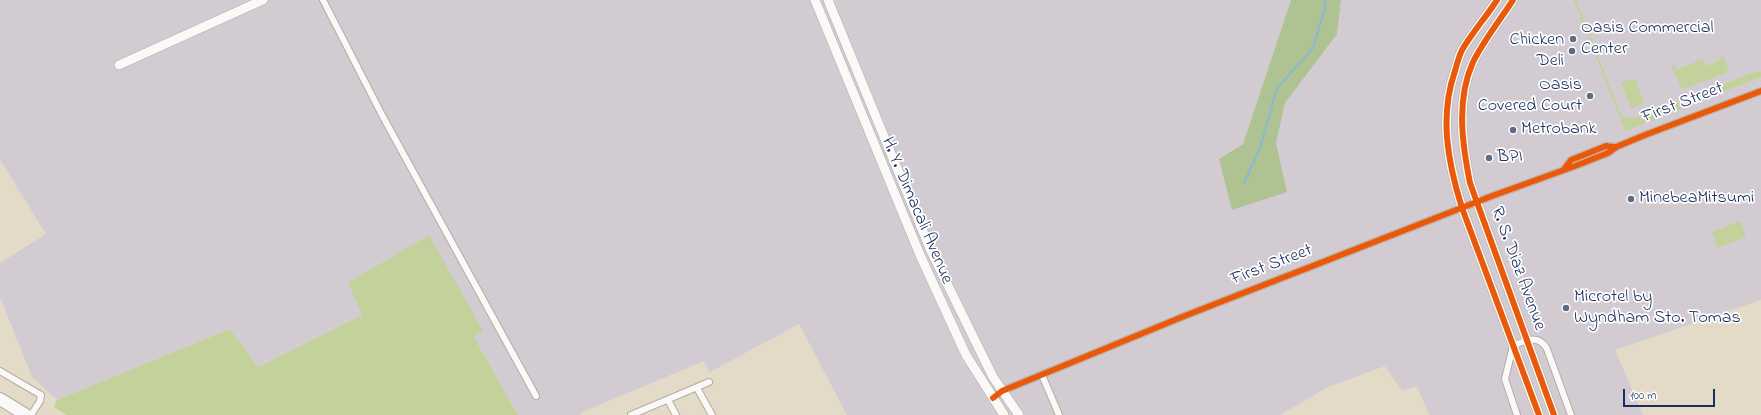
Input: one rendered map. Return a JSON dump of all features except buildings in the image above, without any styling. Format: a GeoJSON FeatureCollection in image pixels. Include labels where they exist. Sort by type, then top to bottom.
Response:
{"type":"FeatureCollection","features":[{"type":"Feature","properties":{"kind":"highway"},"geometry":{"type":"LineString","coordinates":[[0,399],[26,415]]}},
{"type":"Feature","properties":{"kind":"street"},"geometry":{"type":"LineString","coordinates":[[119,65],[263,0]]}},
{"type":"Feature","properties":{"kind":"street"},"geometry":{"type":"LineString","coordinates":[[323,0],[382,115],[536,396]]}},
{"type":"Feature","properties":{"kind":"street","name":"H. Y. Dimacali Avenue"},"geometry":{"type":"LineString","coordinates":[[815,0],[920,255],[966,355],[1004,415]]}},
{"type":"Feature","properties":{"kind":"street","name":"H. Y. Dimacali Avenue"},"geometry":{"type":"LineString","coordinates":[[828,0],[931,251],[978,348],[1002,391],[1019,415]]}},
{"type":"Feature","properties":{"kind":"street","name":"R. S. Diaz Avenue"},"geometry":{"type":"LineString","coordinates":[[1497,0],[1462,51],[1452,78],[1446,116],[1447,149],[1462,208],[1539,415]]}},
{"type":"Feature","properties":{"kind":"street","name":"R. S. Diaz Avenue"},"geometry":{"type":"LineString","coordinates":[[1513,0],[1482,46],[1473,63],[1467,80],[1461,118],[1463,147],[1470,183],[1554,415]]}},
{"type":"Feature","properties":{"kind":"street","name":"First Street"},"geometry":{"type":"LineString","coordinates":[[993,398],[1002,391],[1187,315],[1565,168],[1608,153],[1616,147],[1761,90]]}},
{"type":"Feature","properties":{"kind":"street"},"geometry":{"type":"LineString","coordinates":[[920,255],[931,251]]}},
{"type":"Feature","properties":{"kind":"street"},"geometry":{"type":"LineString","coordinates":[[1492,290],[1506,285]]}},
{"type":"Feature","properties":{"kind":"street"},"geometry":{"type":"LineString","coordinates":[[1517,415],[1505,379],[1513,346],[1526,340],[1539,341],[1545,346],[1571,415]]}},
{"type":"Feature","properties":{"kind":"street"},"geometry":{"type":"LineString","coordinates":[[0,371],[41,395],[40,401],[31,415]]}},
{"type":"Feature","properties":{"kind":"street"},"geometry":{"type":"LineString","coordinates":[[1042,375],[1059,415]]}},
{"type":"Feature","properties":{"kind":"street"},"geometry":{"type":"LineString","coordinates":[[631,406],[634,415],[709,382]]}},
{"type":"Feature","properties":{"kind":"street"},"geometry":{"type":"LineString","coordinates":[[697,388],[712,415]]}},
{"type":"Feature","properties":{"kind":"street"},"geometry":{"type":"LineString","coordinates":[[668,400],[676,415]]}},
{"type":"Feature","properties":{"kind":"shaded area"},"geometry":{"type":"Polygon","coordinates":[[[0,0],[1291,0],[1243,144],[1219,159],[1287,192],[1276,143],[1285,103],[1337,34],[1341,0],[1761,0],[1761,300],[1615,350],[1643,415],[1429,415],[1417,386],[1402,391],[1385,366],[1328,387],[1280,415],[847,415],[799,324],[710,372],[704,361],[580,413],[581,415],[518,415],[474,337],[482,331],[362,315],[258,367],[230,329],[57,400],[32,377],[0,297],[0,263],[46,234],[0,159],[0,0]]]}},
{"type":"Feature","properties":{"kind":"green space"},"geometry":{"type":"Polygon","coordinates":[[[1291,0],[1341,0],[1337,34],[1285,103],[1276,143],[1287,192],[1232,210],[1219,159],[1243,144],[1291,0]]]}},
{"type":"Feature","properties":{"kind":"green space"},"geometry":{"type":"Polygon","coordinates":[[[1574,0],[1576,0],[1621,115],[1626,118],[1641,117],[1678,102],[1682,108],[1625,131],[1574,0]]]}},
{"type":"Feature","properties":{"kind":"green space"},"geometry":{"type":"Polygon","coordinates":[[[1722,54],[1728,72],[1684,89],[1681,88],[1671,65],[1674,65],[1676,70],[1703,59],[1706,66],[1721,60],[1720,55],[1722,54]]]}},
{"type":"Feature","properties":{"kind":"green space"},"geometry":{"type":"Polygon","coordinates":[[[1756,71],[1761,72],[1761,77],[1705,99],[1702,93],[1756,71]]]}},
{"type":"Feature","properties":{"kind":"green space"},"geometry":{"type":"Polygon","coordinates":[[[1635,78],[1644,103],[1631,108],[1621,83],[1635,78]]]}},
{"type":"Feature","properties":{"kind":"green space"},"geometry":{"type":"Polygon","coordinates":[[[1740,221],[1746,237],[1718,248],[1712,232],[1740,221]]]}},
{"type":"Feature","properties":{"kind":"green space"},"geometry":{"type":"Polygon","coordinates":[[[429,235],[483,331],[474,337],[518,415],[66,415],[54,407],[57,400],[230,329],[258,367],[362,315],[348,283],[429,235]]]}},
{"type":"Feature","properties":{"kind":"waterway"},"geometry":{"type":"LineString","coordinates":[[1244,183],[1260,148],[1277,88],[1313,48],[1325,8],[1325,0]]}},
{"type":"Feature","properties":{"kind":"cycle path"},"geometry":{"type":"LineString","coordinates":[[1497,0],[1466,44],[1459,57],[1450,88],[1447,105],[1447,140],[1449,157],[1462,208],[1539,415]]}},
{"type":"Feature","properties":{"kind":"cycle path"},"geometry":{"type":"LineString","coordinates":[[1513,0],[1473,62],[1464,91],[1462,106],[1463,137],[1470,183],[1554,415]]}},
{"type":"Feature","properties":{"kind":"cycle path"},"geometry":{"type":"LineString","coordinates":[[993,398],[1002,391],[1187,315],[1492,196],[1575,166],[1608,153],[1616,147],[1645,135],[1761,91]]}},
{"type":"Feature","properties":{"kind":"cycle path"},"geometry":{"type":"LineString","coordinates":[[1565,168],[1571,160],[1606,146],[1616,147]]}},
{"type":"Feature","properties":{"kind":"place","name":"Oasis Commercial Center"},"geometry":{"type":"Point","coordinates":[1573,39]}},
{"type":"Feature","properties":{"kind":"place","name":"Chicken Deli"},"geometry":{"type":"Point","coordinates":[1572,51]}},
{"type":"Feature","properties":{"kind":"place","name":"Oasis Covered Court"},"geometry":{"type":"Point","coordinates":[1590,96]}},
{"type":"Feature","properties":{"kind":"place","name":"Metrobank"},"geometry":{"type":"Point","coordinates":[1513,130]}},
{"type":"Feature","properties":{"kind":"place","name":"BPI"},"geometry":{"type":"Point","coordinates":[1489,158]}},
{"type":"Feature","properties":{"kind":"place","name":"MinebeaMitsumi"},"geometry":{"type":"Point","coordinates":[1631,199]}},
{"type":"Feature","properties":{"kind":"place","name":"Microtel by Wyndham Sto. Tomas"},"geometry":{"type":"Point","coordinates":[1566,308]}}]}
